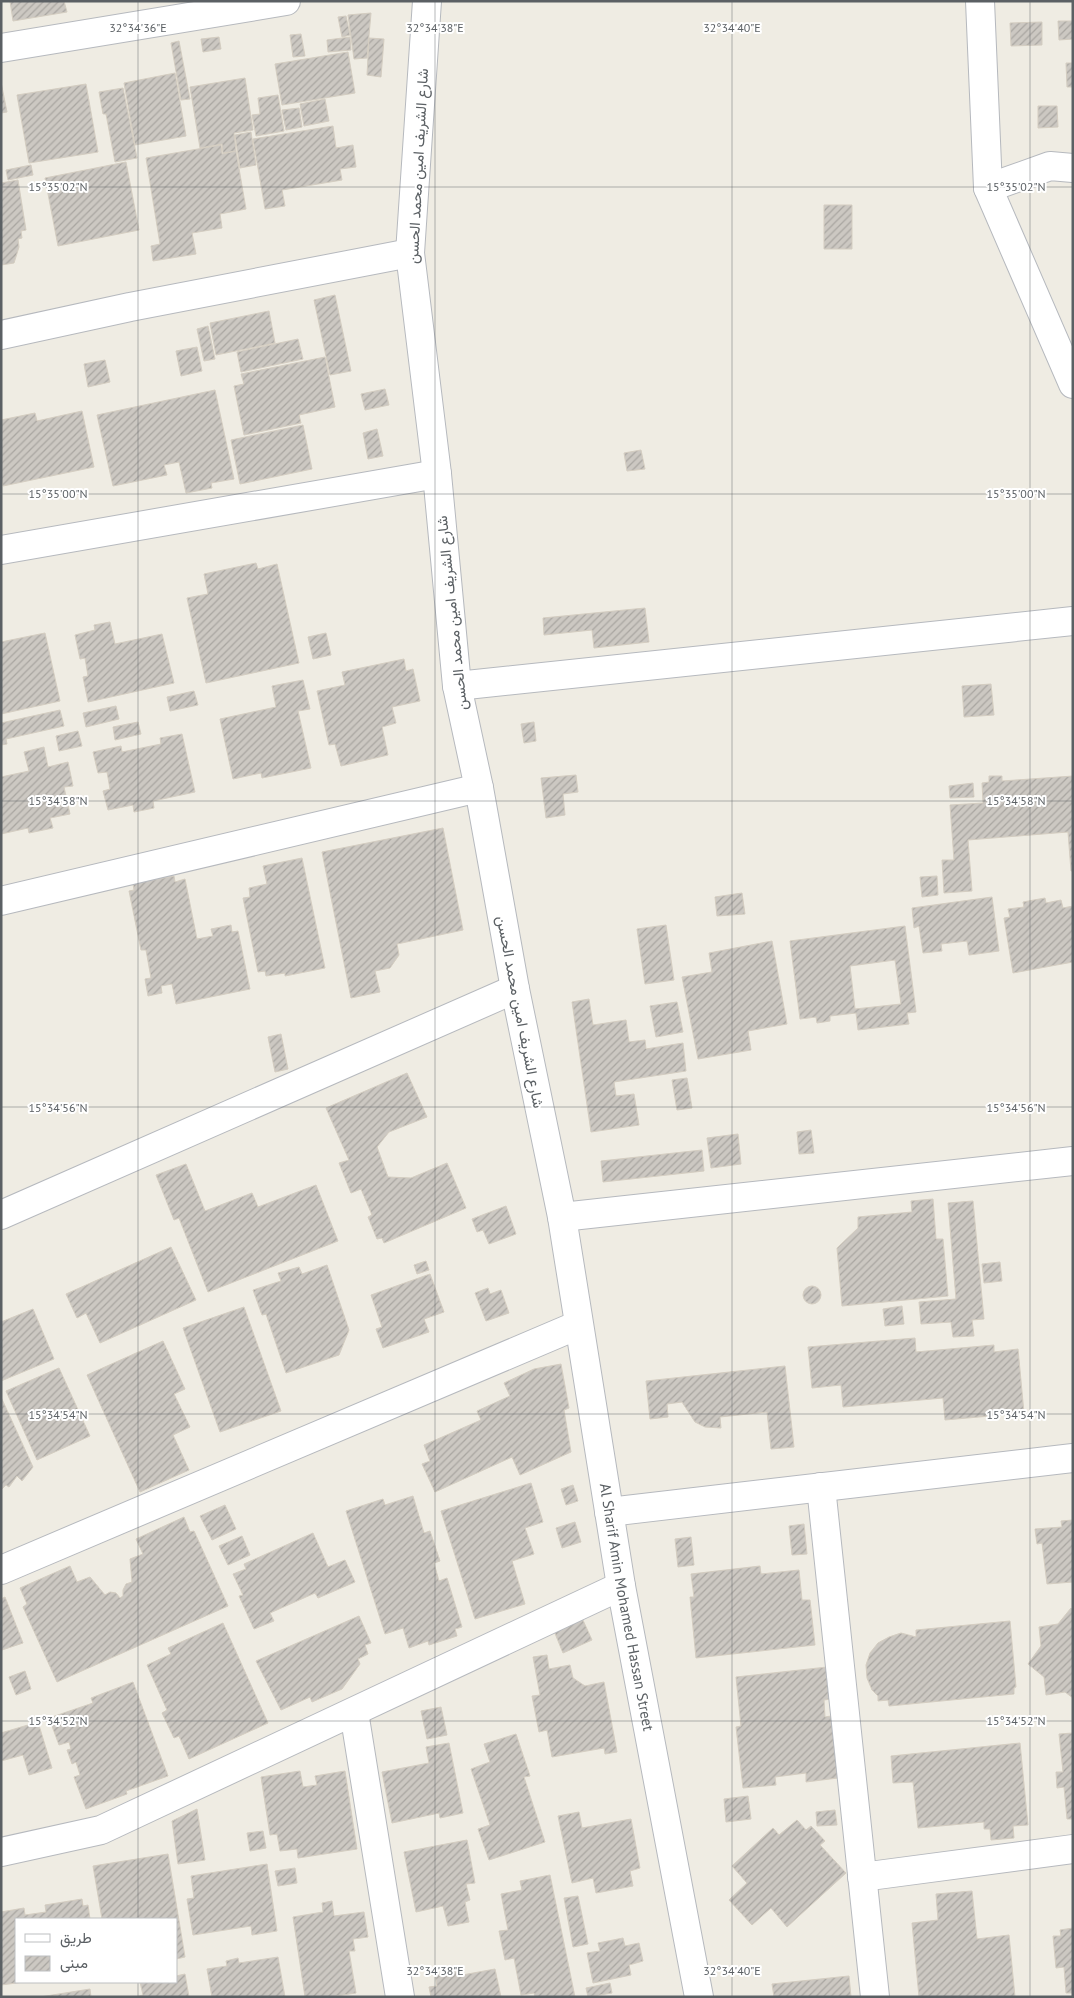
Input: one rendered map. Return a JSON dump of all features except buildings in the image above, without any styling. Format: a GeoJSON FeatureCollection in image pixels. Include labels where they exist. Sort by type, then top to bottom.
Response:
{"type":"FeatureCollection","features":[{"type":"Feature","properties":{"kind":"street"},"geometry":{"type":"LineString","coordinates":[[1,48],[286,1]]}},
{"type":"Feature","properties":{"kind":"street","name":"شارع الشريف امين محمد الحسن"},"geometry":{"type":"LineString","coordinates":[[427,1],[410,253],[437,474],[457,686],[479,788],[514,989],[562,1217]]}},
{"type":"Feature","properties":{"kind":"street"},"geometry":{"type":"LineString","coordinates":[[980,1],[988,188],[1073,384]]}},
{"type":"Feature","properties":{"kind":"street"},"geometry":{"type":"LineString","coordinates":[[988,188],[1050,166],[1073,168]]}},
{"type":"Feature","properties":{"kind":"street"},"geometry":{"type":"LineString","coordinates":[[1,335],[130,307],[410,253]]}},
{"type":"Feature","properties":{"kind":"street"},"geometry":{"type":"LineString","coordinates":[[1,550],[437,474]]}},
{"type":"Feature","properties":{"kind":"street"},"geometry":{"type":"LineString","coordinates":[[457,686],[1073,621]]}},
{"type":"Feature","properties":{"kind":"street"},"geometry":{"type":"LineString","coordinates":[[1,900],[479,788]]}},
{"type":"Feature","properties":{"kind":"street"},"geometry":{"type":"LineString","coordinates":[[1,1215],[514,989]]}},
{"type":"Feature","properties":{"kind":"street"},"geometry":{"type":"LineString","coordinates":[[562,1217],[1073,1160]]}},
{"type":"Feature","properties":{"kind":"street","name":"Al Sharif Amin Mohamed Hassan Street"},"geometry":{"type":"LineString","coordinates":[[562,1217],[621,1586],[699,1997]]}},
{"type":"Feature","properties":{"kind":"street"},"geometry":{"type":"LineString","coordinates":[[1,1570],[578,1325]]}},
{"type":"Feature","properties":{"kind":"street"},"geometry":{"type":"LineString","coordinates":[[609,1512],[1073,1458]]}},
{"type":"Feature","properties":{"kind":"street"},"geometry":{"type":"LineString","coordinates":[[821,1487],[875,1997]]}},
{"type":"Feature","properties":{"kind":"street"},"geometry":{"type":"LineString","coordinates":[[1,1852],[101,1830],[621,1586]]}},
{"type":"Feature","properties":{"kind":"street"},"geometry":{"type":"LineString","coordinates":[[354,1712],[400,1997]]}},
{"type":"Feature","properties":{"kind":"street"},"geometry":{"type":"LineString","coordinates":[[862,1877],[1073,1849]]}}]}
